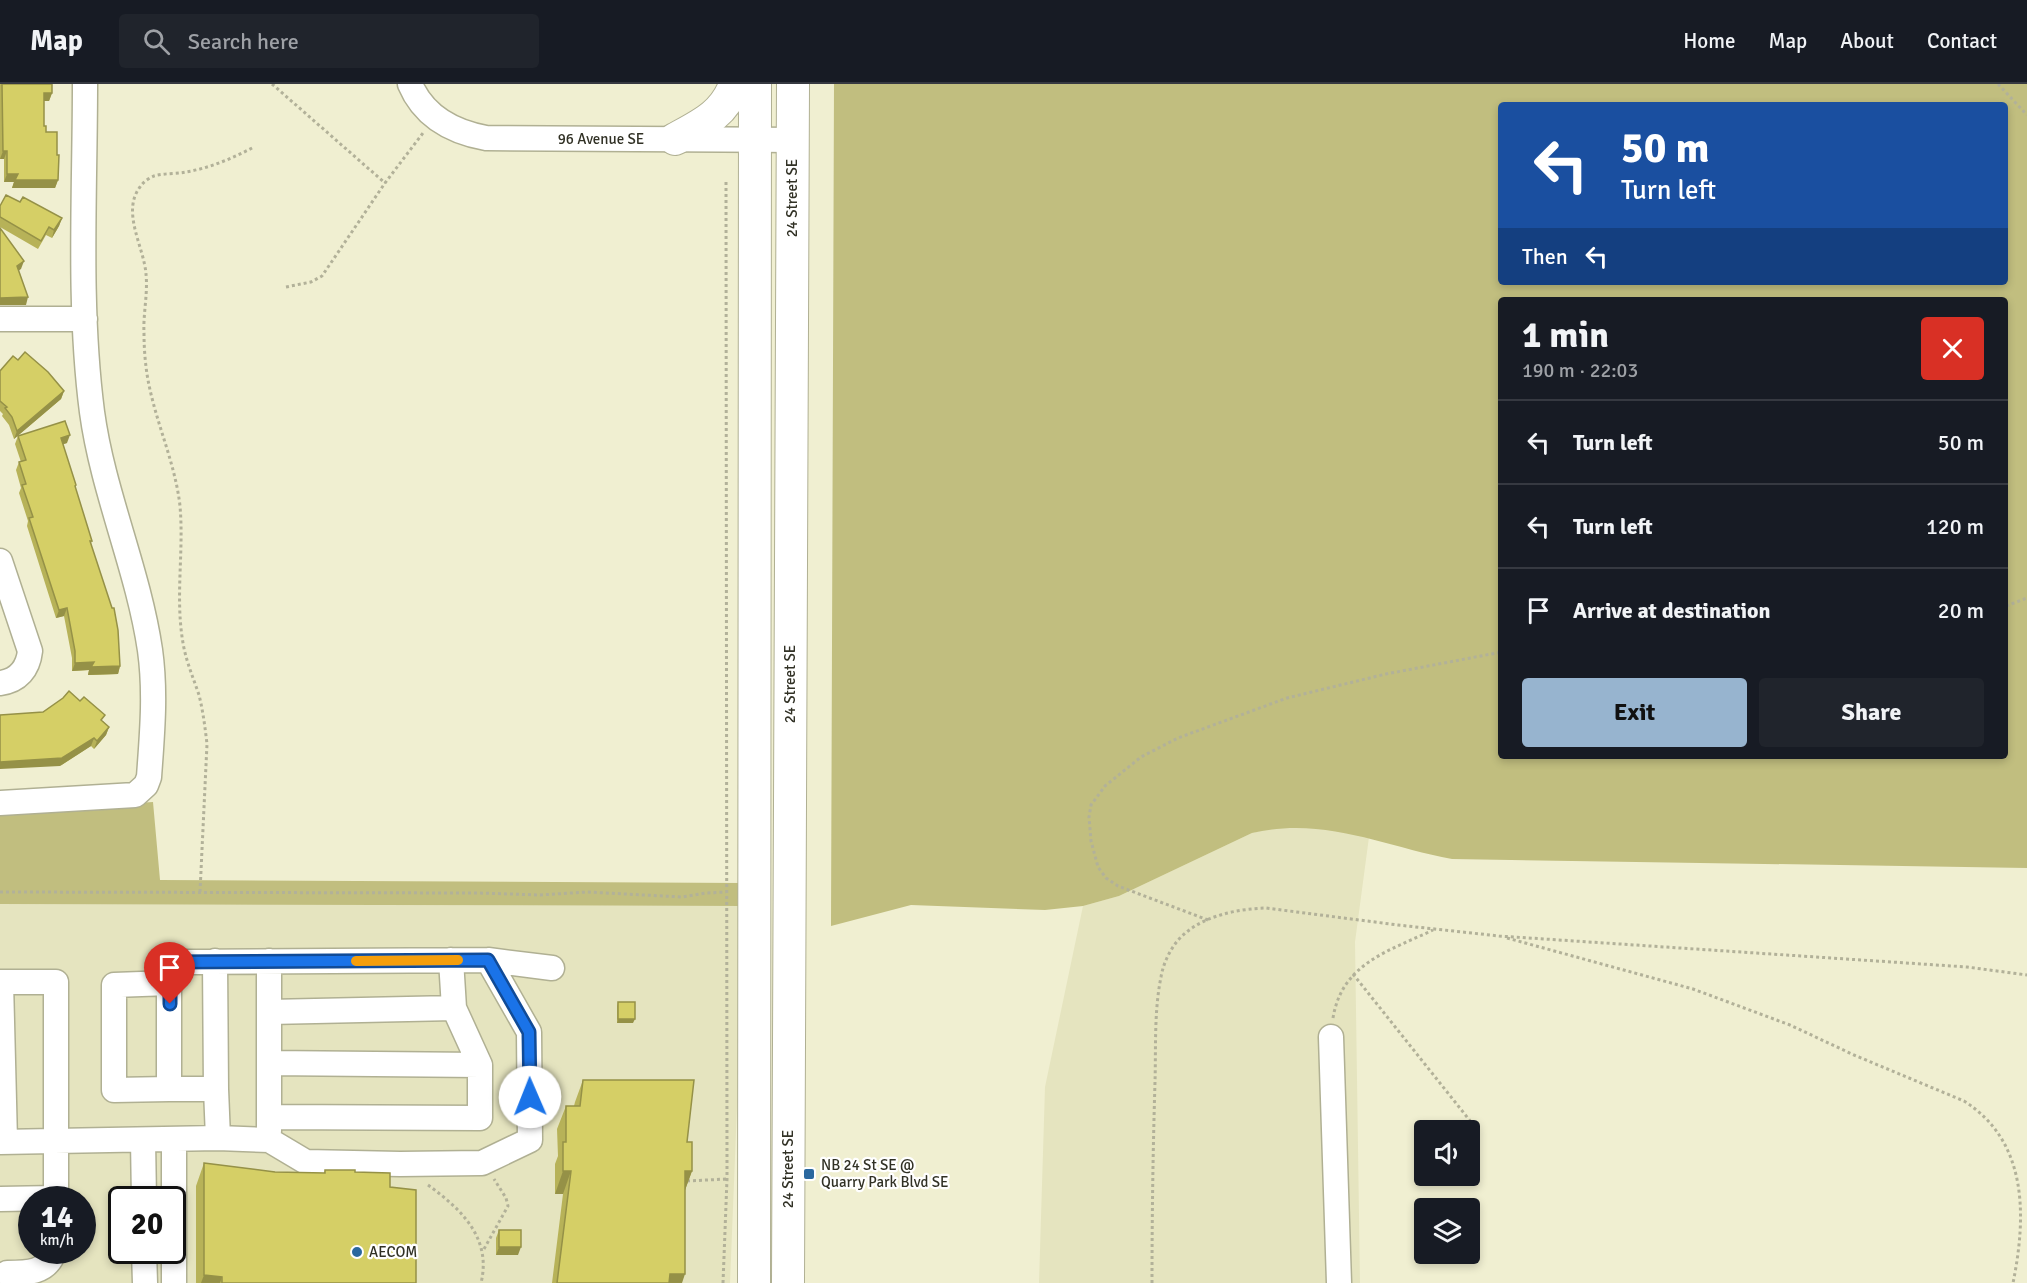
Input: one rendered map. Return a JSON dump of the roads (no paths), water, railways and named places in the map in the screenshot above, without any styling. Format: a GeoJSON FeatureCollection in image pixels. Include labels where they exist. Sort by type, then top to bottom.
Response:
{"type":"FeatureCollection","features":[{"type":"Feature","properties":{"kind":"main road"},"geometry":{"type":"LineString","coordinates":[[675,139],[706,122],[723,107],[735,84]]}},
{"type":"Feature","properties":{"kind":"main road"},"geometry":{"type":"LineString","coordinates":[[754,1283],[755,84]]}},
{"type":"Feature","properties":{"kind":"main road","name":"24 Street SE"},"geometry":{"type":"LineString","coordinates":[[788,1283],[792,84]]}},
{"type":"Feature","properties":{"kind":"street"},"geometry":{"type":"LineString","coordinates":[[0,802],[135,795],[146,785],[149,777],[154,708],[150,651],[134,573],[109,498],[92,411],[85,319],[85,84]]}},
{"type":"Feature","properties":{"kind":"street","name":"96 Avenue SE"},"geometry":{"type":"LineString","coordinates":[[422,101],[448,127],[463,134],[486,138],[793,140]]}},
{"type":"Feature","properties":{"kind":"street"},"geometry":{"type":"LineString","coordinates":[[0,319],[85,319]]}},
{"type":"Feature","properties":{"kind":"street"},"geometry":{"type":"LineString","coordinates":[[0,561],[30,651],[29,661],[22,674],[13,680],[0,683]]}},
{"type":"Feature","properties":{"kind":"street"},"geometry":{"type":"LineString","coordinates":[[56,1186],[56,1141],[56,982],[1,982],[2,1142],[56,1141],[143,1140],[218,1138],[269,1128],[480,1119],[480,1065],[454,1008],[451,960]]}},
{"type":"Feature","properties":{"kind":"street"},"geometry":{"type":"LineString","coordinates":[[269,961],[269,1128],[306,1162],[400,1164],[482,1163],[530,1140],[529,1032],[488,960]]}},
{"type":"Feature","properties":{"kind":"street"},"geometry":{"type":"LineString","coordinates":[[170,1089],[170,962],[488,960],[552,968]]}},
{"type":"Feature","properties":{"kind":"street"},"geometry":{"type":"LineString","coordinates":[[215,961],[218,1138]]}},
{"type":"Feature","properties":{"kind":"street"},"geometry":{"type":"LineString","coordinates":[[170,983],[114,985],[114,1090],[216,1089]]}},
{"type":"Feature","properties":{"kind":"street"},"geometry":{"type":"LineString","coordinates":[[269,1012],[454,1008]]}},
{"type":"Feature","properties":{"kind":"street"},"geometry":{"type":"LineString","coordinates":[[1331,1037],[1340,1283]]}},
{"type":"Feature","properties":{"kind":"street"},"geometry":{"type":"LineString","coordinates":[[269,1063],[480,1065]]}},
{"type":"Feature","properties":{"kind":"street"},"geometry":{"type":"LineString","coordinates":[[174,1139],[174,1283]]}},
{"type":"Feature","properties":{"kind":"street"},"geometry":{"type":"LineString","coordinates":[[143,1140],[144,1186]]}},
{"type":"Feature","properties":{"kind":"street"},"geometry":{"type":"LineString","coordinates":[[0,1199],[18,1199]]}},
{"type":"Feature","properties":{"kind":"street"},"geometry":{"type":"LineString","coordinates":[[8,1273],[25,1273],[44,1268],[48,1264]]}},
{"type":"Feature","properties":{"kind":"street"},"geometry":{"type":"LineString","coordinates":[[144,1264],[145,1283]]}},
{"type":"Feature","properties":{"kind":"place","name":"NB 24 St SE @ Quarry Park Blvd SE"},"geometry":{"type":"Point","coordinates":[809,1174]}},
{"type":"Feature","properties":{"kind":"place","name":"AECOM"},"geometry":{"type":"Point","coordinates":[357,1252]}}]}
